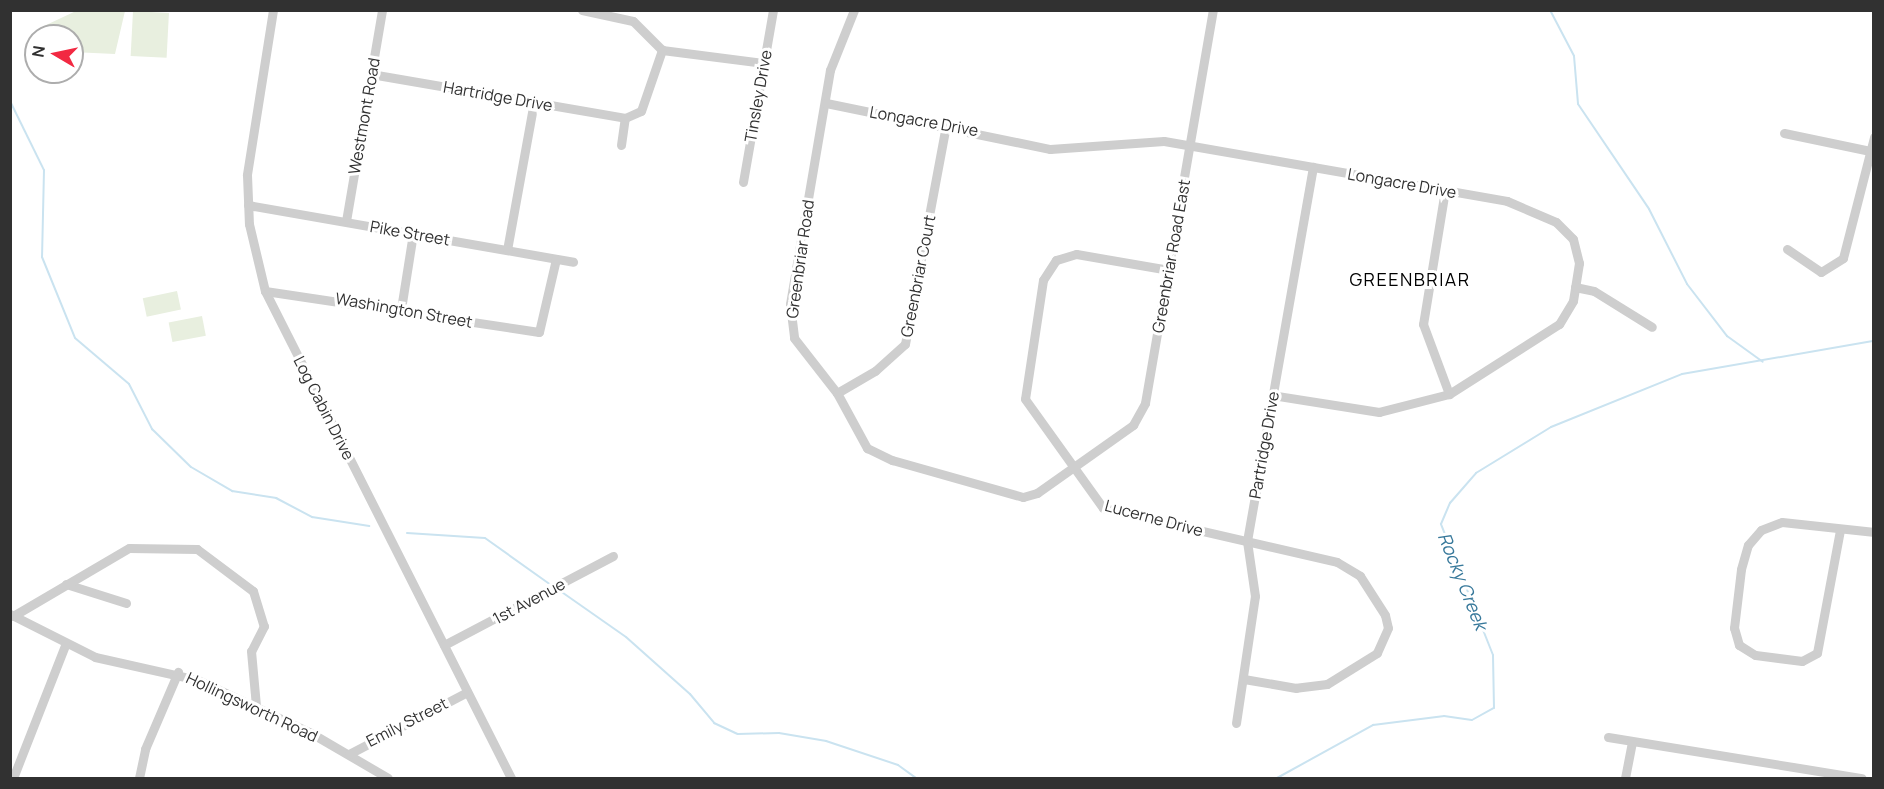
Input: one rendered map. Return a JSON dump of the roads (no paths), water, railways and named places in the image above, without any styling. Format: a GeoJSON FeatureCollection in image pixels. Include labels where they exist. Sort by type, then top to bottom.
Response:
{"type":"FeatureCollection","features":[{"type":"Feature","properties":{"kind":"street","name":"Log Cabin Drive"},"geometry":{"type":"LineString","coordinates":[[273,10],[248,158],[248,205],[265,291],[511,778]]}},
{"type":"Feature","properties":{"kind":"street","name":"Westmont Road"},"geometry":{"type":"LineString","coordinates":[[346,221],[382,10]]}},
{"type":"Feature","properties":{"kind":"street"},"geometry":{"type":"LineString","coordinates":[[582,10],[633,21],[662,50],[764,63]]}},
{"type":"Feature","properties":{"kind":"street","name":"Tinsley Drive"},"geometry":{"type":"LineString","coordinates":[[743,182],[773,10]]}},
{"type":"Feature","properties":{"kind":"street","name":"Greenbriar Road"},"geometry":{"type":"LineString","coordinates":[[854,10],[836,50],[790,328],[806,360],[837,393],[867,448],[892,460],[1023,497],[1072,469]]}},
{"type":"Feature","properties":{"kind":"street","name":"Greenbriar Road East"},"geometry":{"type":"LineString","coordinates":[[1072,469],[1140,415],[1169,270],[1213,10]]}},
{"type":"Feature","properties":{"kind":"street"},"geometry":{"type":"LineString","coordinates":[[621,145],[626,118],[641,111],[662,50]]}},
{"type":"Feature","properties":{"kind":"street","name":"Hartridge Drive"},"geometry":{"type":"LineString","coordinates":[[371,74],[626,118]]}},
{"type":"Feature","properties":{"kind":"street"},"geometry":{"type":"LineString","coordinates":[[507,250],[534,102]]}},
{"type":"Feature","properties":{"kind":"street","name":"Longacre Drive"},"geometry":{"type":"LineString","coordinates":[[826,103],[946,124],[1065,150],[1152,139],[1507,201],[1561,224],[1577,249],[1575,287],[1570,310],[1559,324],[1449,394],[1379,412],[1272,395]]}},
{"type":"Feature","properties":{"kind":"street","name":"Greenbriar Court"},"geometry":{"type":"LineString","coordinates":[[837,393],[875,371],[904,344],[946,124]]}},
{"type":"Feature","properties":{"kind":"street"},"geometry":{"type":"LineString","coordinates":[[1784,133],[1870,151]]}},
{"type":"Feature","properties":{"kind":"street"},"geometry":{"type":"LineString","coordinates":[[1787,249],[1811,271],[1836,267],[1847,249],[1874,137]]}},
{"type":"Feature","properties":{"kind":"street","name":"Partridge Drive"},"geometry":{"type":"LineString","coordinates":[[1236,723],[1255,596],[1247,540],[1313,167]]}},
{"type":"Feature","properties":{"kind":"street"},"geometry":{"type":"LineString","coordinates":[[1445,190],[1423,324],[1449,394]]}},
{"type":"Feature","properties":{"kind":"street","name":"Pike Street"},"geometry":{"type":"LineString","coordinates":[[248,205],[573,262]]}},
{"type":"Feature","properties":{"kind":"street"},"geometry":{"type":"LineString","coordinates":[[401,309],[413,233]]}},
{"type":"Feature","properties":{"kind":"street","name":"Lucerne Drive"},"geometry":{"type":"LineString","coordinates":[[1169,270],[1076,254],[1056,260],[1045,273],[1024,399],[1072,469],[1103,508],[1247,540],[1352,570],[1375,598],[1388,628],[1377,652],[1327,684],[1296,688],[1244,679]]}},
{"type":"Feature","properties":{"kind":"street","name":"Washington Street"},"geometry":{"type":"LineString","coordinates":[[265,291],[542,329],[556,259]]}},
{"type":"Feature","properties":{"kind":"street"},"geometry":{"type":"LineString","coordinates":[[1575,287],[1594,291],[1652,327]]}},
{"type":"Feature","properties":{"kind":"street"},"geometry":{"type":"LineString","coordinates":[[1840,530],[1817,653],[1802,661],[1755,655],[1739,645],[1734,628],[1742,569],[1748,545],[1761,530],[1782,522],[1874,532]]}},
{"type":"Feature","properties":{"kind":"street"},"geometry":{"type":"LineString","coordinates":[[12,615],[129,548],[197,549],[253,591],[264,626],[251,651],[256,706]]}},
{"type":"Feature","properties":{"kind":"street","name":"1st Avenue"},"geometry":{"type":"LineString","coordinates":[[444,645],[613,556]]}},
{"type":"Feature","properties":{"kind":"street"},"geometry":{"type":"LineString","coordinates":[[66,584],[126,603]]}},
{"type":"Feature","properties":{"kind":"street","name":"Hollingsworth Road"},"geometry":{"type":"LineString","coordinates":[[12,615],[65,645],[95,657],[178,672],[256,706],[349,754],[388,778]]}},
{"type":"Feature","properties":{"kind":"street"},"geometry":{"type":"LineString","coordinates":[[13,778],[65,645]]}},
{"type":"Feature","properties":{"kind":"street"},"geometry":{"type":"LineString","coordinates":[[140,778],[145,749],[178,672]]}},
{"type":"Feature","properties":{"kind":"street","name":"Emily Street"},"geometry":{"type":"LineString","coordinates":[[349,754],[467,692]]}},
{"type":"Feature","properties":{"kind":"street"},"geometry":{"type":"LineString","coordinates":[[1608,737],[1862,778]]}},
{"type":"Feature","properties":{"kind":"street"},"geometry":{"type":"LineString","coordinates":[[1625,778],[1632,742]]}},
{"type":"Feature","properties":{"kind":"street"},"geometry":{"type":"LineString","coordinates":[[1795,778],[1797,767]]}},
{"type":"Feature","properties":{"kind":"waterway"},"geometry":{"type":"LineString","coordinates":[[1550,10],[1574,56],[1578,104],[1649,209],[1687,284],[1727,336],[1763,362]]}},
{"type":"Feature","properties":{"kind":"waterway"},"geometry":{"type":"LineString","coordinates":[[10,101],[44,170],[42,257],[75,338],[129,384],[152,429],[191,467],[232,491],[276,498],[312,517],[369,526]]}},
{"type":"Feature","properties":{"kind":"waterway","name":"Rocky Creek"},"geometry":{"type":"LineString","coordinates":[[1277,778],[1373,725],[1444,716],[1472,720],[1494,708],[1493,655],[1441,524],[1450,503],[1476,473],[1551,427],[1682,374],[1874,341]]}},
{"type":"Feature","properties":{"kind":"waterway"},"geometry":{"type":"LineString","coordinates":[[407,533],[485,538],[551,585]]}},
{"type":"Feature","properties":{"kind":"waterway"},"geometry":{"type":"LineString","coordinates":[[556,588],[626,637],[690,694],[714,723],[738,734],[779,733],[826,741],[898,765],[916,778]]}},
{"type":"Feature","properties":{"kind":"district","name":"GREENBRIAR"},"geometry":{"type":"Point","coordinates":[1410,279]}}]}
